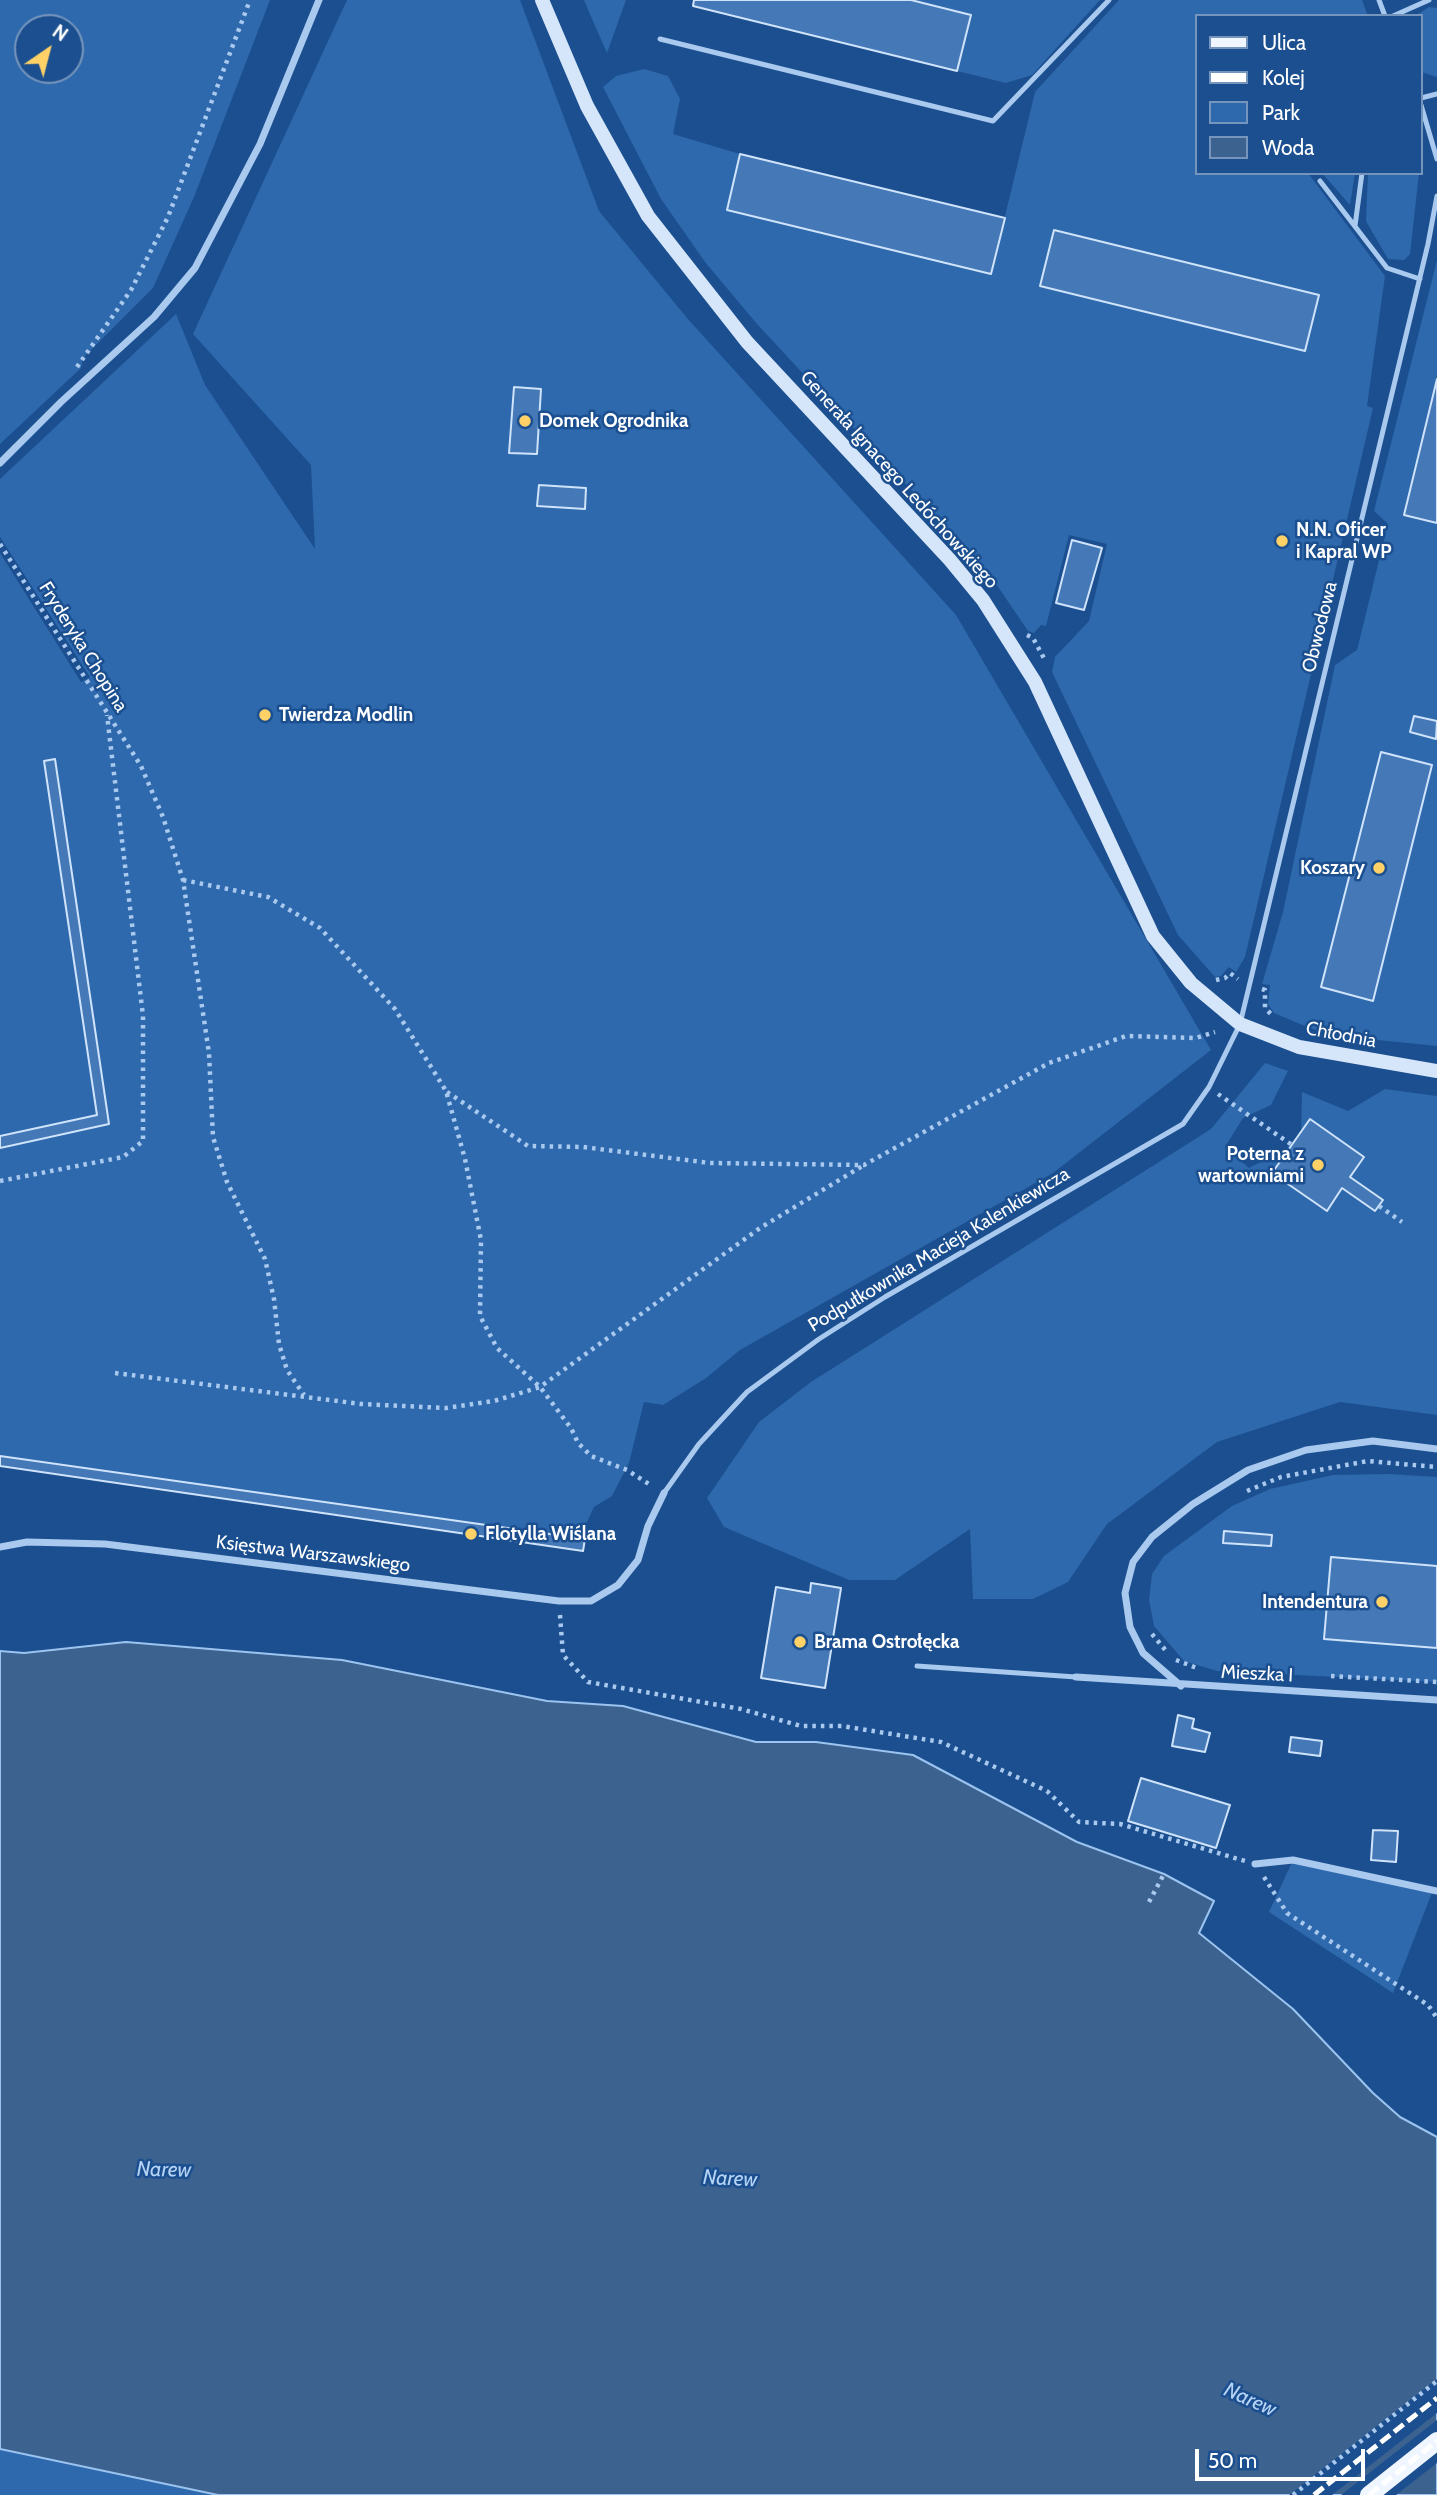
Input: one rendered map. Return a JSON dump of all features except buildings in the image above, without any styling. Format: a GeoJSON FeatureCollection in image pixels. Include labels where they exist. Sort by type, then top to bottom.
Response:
{"type":"FeatureCollection","features":[{"type":"Feature","properties":{"kind":"main road"},"geometry":{"type":"LineString","coordinates":[[1369,2495],[1437,2441]]}},
{"type":"Feature","properties":{"kind":"street"},"geometry":{"type":"LineString","coordinates":[[0,463],[61,402],[154,317],[195,268],[260,144],[319,0]]}},
{"type":"Feature","properties":{"kind":"street","name":"Generała Ignacego Ledóchowskiego"},"geometry":{"type":"LineString","coordinates":[[542,0],[587,106],[648,216],[747,342],[950,559],[983,600],[1035,682],[1153,936],[1191,983],[1240,1024]]}},
{"type":"Feature","properties":{"kind":"street","name":"Chłodnia"},"geometry":{"type":"LineString","coordinates":[[1240,1024],[1299,1047],[1437,1071]]}},
{"type":"Feature","properties":{"kind":"street"},"geometry":{"type":"LineString","coordinates":[[1181,1686],[1143,1653],[1130,1627],[1125,1593],[1133,1562],[1152,1537],[1193,1504],[1248,1470],[1306,1450],[1373,1441],[1437,1449]]}},
{"type":"Feature","properties":{"kind":"street","name":"Podpułkownika Macieja Kalenkiewicza"},"geometry":{"type":"LineString","coordinates":[[618,1585],[638,1560],[648,1526],[664,1493]]}},
{"type":"Feature","properties":{"kind":"street","name":"Księstwa Warszawskiego"},"geometry":{"type":"LineString","coordinates":[[0,1547],[27,1542],[105,1544],[559,1601],[591,1601],[618,1585]]}},
{"type":"Feature","properties":{"kind":"street","name":"Mieszka I"},"geometry":{"type":"LineString","coordinates":[[1076,1677],[1181,1686],[1437,1700]]}},
{"type":"Feature","properties":{"kind":"street"},"geometry":{"type":"LineString","coordinates":[[1255,1864],[1293,1860],[1437,1891]]}},
{"type":"Feature","properties":{"kind":"lane"},"geometry":{"type":"LineString","coordinates":[[660,39],[993,121],[1109,0]]}},
{"type":"Feature","properties":{"kind":"lane"},"geometry":{"type":"LineString","coordinates":[[1398,14],[1429,0]]}},
{"type":"Feature","properties":{"kind":"lane"},"geometry":{"type":"LineString","coordinates":[[1423,112],[1437,159]]}},
{"type":"Feature","properties":{"kind":"lane"},"geometry":{"type":"LineString","coordinates":[[1355,227],[1362,175]]}},
{"type":"Feature","properties":{"kind":"lane"},"geometry":{"type":"LineString","coordinates":[[1320,181],[1387,268],[1420,279]]}},
{"type":"Feature","properties":{"kind":"lane","name":"Obwodowa"},"geometry":{"type":"LineString","coordinates":[[1240,1024],[1420,279],[1437,196]]}},
{"type":"Feature","properties":{"kind":"lane","name":"Podpułkownika Macieja Kalenkiewicza"},"geometry":{"type":"LineString","coordinates":[[664,1493],[699,1444],[757,1384],[819,1339],[885,1297],[1182,1124],[1209,1087],[1240,1024]]}},
{"type":"Feature","properties":{"kind":"lane"},"geometry":{"type":"LineString","coordinates":[[917,1666],[1076,1677]]}},
{"type":"Feature","properties":{"kind":"path"},"geometry":{"type":"LineString","coordinates":[[61,402],[82,356],[131,290],[168,217],[250,0]]}},
{"type":"Feature","properties":{"kind":"path","name":"Fryderyka Chopina"},"geometry":{"type":"LineString","coordinates":[[0,544],[141,766],[163,817],[183,880],[209,1053],[213,1137],[227,1182],[265,1259],[274,1299],[279,1344],[287,1370],[304,1395]]}},
{"type":"Feature","properties":{"kind":"path"},"geometry":{"type":"LineString","coordinates":[[0,1181],[123,1157],[143,1141],[143,1016],[106,710]]}},
{"type":"Feature","properties":{"kind":"path"},"geometry":{"type":"LineString","coordinates":[[183,880],[268,897],[320,928],[395,1009],[446,1091],[465,1158],[481,1240],[480,1316],[497,1348],[540,1387],[571,1428],[578,1443],[591,1455],[627,1470],[664,1493]]}},
{"type":"Feature","properties":{"kind":"path"},"geometry":{"type":"LineString","coordinates":[[115,1373],[361,1404],[446,1408],[494,1401],[540,1387],[760,1228],[863,1165],[1049,1063],[1126,1036],[1196,1038],[1215,1032]]}},
{"type":"Feature","properties":{"kind":"path"},"geometry":{"type":"LineString","coordinates":[[1209,1087],[1292,1145]]}},
{"type":"Feature","properties":{"kind":"path"},"geometry":{"type":"LineString","coordinates":[[446,1091],[528,1146],[583,1147],[710,1163],[863,1165]]}},
{"type":"Feature","properties":{"kind":"path"},"geometry":{"type":"LineString","coordinates":[[1379,1206],[1402,1222]]}},
{"type":"Feature","properties":{"kind":"path"},"geometry":{"type":"LineString","coordinates":[[1244,1492],[1281,1476],[1368,1461],[1437,1467]]}},
{"type":"Feature","properties":{"kind":"path"},"geometry":{"type":"LineString","coordinates":[[559,1601],[563,1655],[588,1682],[741,1709],[801,1726],[842,1726],[941,1742],[1047,1791],[1079,1822],[1120,1824],[1255,1864],[1287,1913],[1428,2005],[1437,2018]]}},
{"type":"Feature","properties":{"kind":"path"},"geometry":{"type":"LineString","coordinates":[[1147,1624],[1171,1657],[1184,1665],[1209,1669]]}},
{"type":"Feature","properties":{"kind":"path"},"geometry":{"type":"LineString","coordinates":[[1330,1676],[1437,1682]]}},
{"type":"Feature","properties":{"kind":"path"},"geometry":{"type":"LineString","coordinates":[[1149,1902],[1164,1874]]}},
{"type":"Feature","properties":{"kind":"path"},"geometry":{"type":"LineString","coordinates":[[1293,2495],[1437,2381]]}},
{"type":"Feature","properties":{"kind":"green space"},"geometry":{"type":"Polygon","coordinates":[[[0,0],[270,0],[194,197],[153,288],[83,358],[81,368],[0,444],[0,0]]]}},
{"type":"Feature","properties":{"kind":"green space"},"geometry":{"type":"Polygon","coordinates":[[[347,0],[520,0],[599,211],[687,318],[956,615],[1211,1050],[1053,1173],[740,1350],[706,1378],[663,1405],[644,1402],[629,1463],[612,1496],[594,1507],[587,1522],[583,1551],[70,1476],[0,1457],[0,553],[81,682],[90,677],[0,537],[0,479],[176,314],[205,385],[315,549],[311,465],[193,334],[347,0]]]}},
{"type":"Feature","properties":{"kind":"green space"},"geometry":{"type":"Polygon","coordinates":[[[584,0],[626,0],[607,53],[589,12],[584,0]]]}},
{"type":"Feature","properties":{"kind":"green space"},"geometry":{"type":"Polygon","coordinates":[[[911,0],[1100,0],[1032,75],[1006,83],[957,71],[970,15],[911,0]]]}},
{"type":"Feature","properties":{"kind":"green space"},"geometry":{"type":"Polygon","coordinates":[[[1119,0],[1362,0],[1367,14],[1196,14],[1196,175],[1309,175],[1385,276],[1367,406],[1373,408],[1245,957],[1236,972],[1229,967],[1221,976],[1215,977],[1178,935],[1052,672],[1055,657],[1089,621],[1107,544],[1069,535],[1046,626],[1041,625],[1034,633],[1028,631],[990,575],[757,324],[705,262],[661,199],[603,87],[616,76],[644,69],[668,76],[680,99],[673,134],[740,154],[727,210],[991,274],[1035,92],[1119,0]],[[1054,230],[1041,286],[1305,351],[1319,295],[1054,230]]]}},
{"type":"Feature","properties":{"kind":"green space"},"geometry":{"type":"Polygon","coordinates":[[[1429,7],[1437,8],[1437,77],[1423,73],[1423,14],[1418,14],[1429,7]]]}},
{"type":"Feature","properties":{"kind":"green space"},"geometry":{"type":"Polygon","coordinates":[[[1324,175],[1355,175],[1350,205],[1324,175]]]}},
{"type":"Feature","properties":{"kind":"green space"},"geometry":{"type":"Polygon","coordinates":[[[1368,175],[1419,175],[1410,254],[1404,260],[1388,259],[1366,221],[1368,175]]]}},
{"type":"Feature","properties":{"kind":"green space"},"geometry":{"type":"Polygon","coordinates":[[[1437,260],[1437,379],[1404,515],[1437,523],[1437,1046],[1358,1038],[1312,1029],[1274,1013],[1268,1004],[1270,985],[1262,984],[1283,912],[1335,665],[1357,650],[1388,524],[1374,511],[1437,260]]]}},
{"type":"Feature","properties":{"kind":"green space"},"geometry":{"type":"Polygon","coordinates":[[[1265,1063],[1288,1071],[1271,1105],[1243,1118],[1225,1147],[1249,1168],[1301,1140],[1302,1092],[1348,1111],[1385,1089],[1437,1096],[1437,1415],[1340,1402],[1217,1442],[1107,1524],[1068,1582],[1033,1599],[973,1599],[970,1529],[895,1580],[849,1580],[724,1527],[707,1498],[759,1422],[811,1382],[1211,1129],[1265,1063]]]}},
{"type":"Feature","properties":{"kind":"green space"},"geometry":{"type":"Polygon","coordinates":[[[1333,1475],[1437,1477],[1437,1682],[1217,1671],[1184,1661],[1154,1626],[1149,1600],[1152,1574],[1164,1556],[1232,1506],[1270,1489],[1333,1475]]]}},
{"type":"Feature","properties":{"kind":"green space"},"geometry":{"type":"Polygon","coordinates":[[[1293,1860],[1433,1890],[1393,1993],[1269,1912],[1293,1860]]]}},
{"type":"Feature","properties":{"kind":"green space"},"geometry":{"type":"Polygon","coordinates":[[[0,2449],[47,2457],[218,2495],[0,2495],[0,2449]]]}},
{"type":"Feature","properties":{"kind":"water","name":"Narew"},"geometry":{"type":"Polygon","coordinates":[[[126,1642],[342,1660],[547,1701],[623,1706],[756,1742],[816,1742],[913,1755],[1077,1842],[1164,1874],[1214,1901],[1199,1933],[1293,2009],[1373,2093],[1400,2117],[1437,2137],[1437,2495],[218,2495],[0,2449],[0,1651],[24,1653],[126,1642]]]}},
{"type":"Feature","properties":{"kind":"pier"},"geometry":{"type":"Polygon","coordinates":[[[1437,2379],[1437,2413],[1332,2495],[1289,2495],[1437,2379]]]}},
{"type":"Feature","properties":{"kind":"pier"},"geometry":{"type":"Polygon","coordinates":[[[1437,2420],[1437,2463],[1396,2495],[1341,2495],[1437,2420]]]}},
{"type":"Feature","properties":{"kind":"railway"},"geometry":{"type":"LineString","coordinates":[[1314,2495],[1437,2398]]}},
{"type":"Feature","properties":{"kind":"railway"},"geometry":{"type":"LineString","coordinates":[[1369,2495],[1437,2441]]}},
{"type":"Feature","properties":{"kind":"place","name":"Domek Ogrodnika"},"geometry":{"type":"Point","coordinates":[525,421]}},
{"type":"Feature","properties":{"kind":"place","name":"N.N. Oficer i Kapral WP"},"geometry":{"type":"Point","coordinates":[1282,541]}},
{"type":"Feature","properties":{"kind":"place","name":"Twierdza Modlin"},"geometry":{"type":"Point","coordinates":[265,715]}},
{"type":"Feature","properties":{"kind":"place","name":"Koszary"},"geometry":{"type":"Point","coordinates":[1379,868]}},
{"type":"Feature","properties":{"kind":"place","name":"Poterna z wartowniami"},"geometry":{"type":"Point","coordinates":[1318,1165]}},
{"type":"Feature","properties":{"kind":"place","name":"Flotylla Wiślana"},"geometry":{"type":"Point","coordinates":[471,1534]}},
{"type":"Feature","properties":{"kind":"place","name":"Intendentura"},"geometry":{"type":"Point","coordinates":[1382,1602]}},
{"type":"Feature","properties":{"kind":"place","name":"Brama Ostrołęcka"},"geometry":{"type":"Point","coordinates":[800,1642]}}]}
